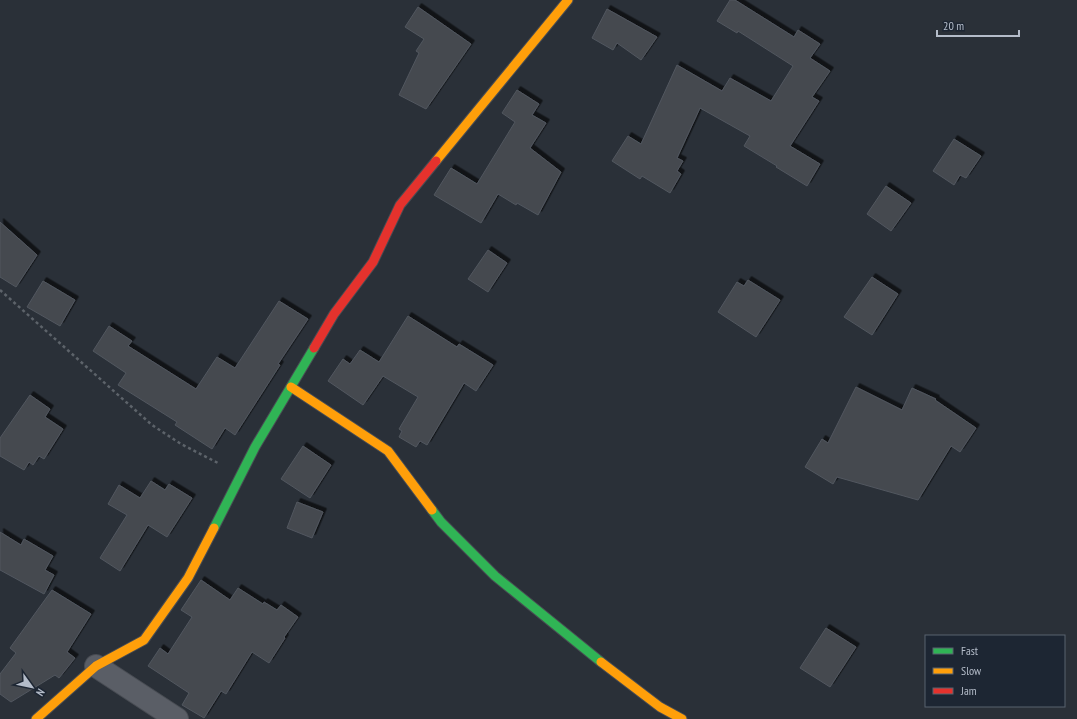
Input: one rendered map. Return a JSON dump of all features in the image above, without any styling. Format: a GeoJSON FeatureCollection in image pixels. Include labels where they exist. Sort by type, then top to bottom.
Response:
{"type":"FeatureCollection","features":[{"type":"Feature","properties":{"kind":"street"},"geometry":{"type":"LineString","coordinates":[[36,719],[96,666],[144,640],[149,634],[188,578],[255,447],[334,314],[373,262],[400,205],[568,0]]}},
{"type":"Feature","properties":{"kind":"street"},"geometry":{"type":"LineString","coordinates":[[291,387],[388,451],[441,522],[495,576],[571,638],[660,707],[682,719]]}},
{"type":"Feature","properties":{"kind":"street"},"geometry":{"type":"LineString","coordinates":[[96,666],[177,719]]}},
{"type":"Feature","properties":{"kind":"path"},"geometry":{"type":"LineString","coordinates":[[0,290],[152,425],[180,444],[218,463],[255,447]]}},
{"type":"Feature","properties":{"kind":"building"},"geometry":{"type":"Polygon","coordinates":[[[730,0],[735,0],[794,37],[798,30],[820,44],[810,58],[830,71],[812,97],[819,101],[790,146],[820,164],[807,186],[744,146],[750,136],[700,108],[677,158],[683,161],[677,171],[681,174],[670,193],[642,176],[640,179],[612,161],[628,136],[641,144],[677,65],[722,91],[730,78],[771,101],[793,66],[738,31],[737,33],[717,21],[730,0]]]}},
{"type":"Feature","properties":{"kind":"building"},"geometry":{"type":"Polygon","coordinates":[[[418,7],[471,44],[426,109],[399,95],[419,53],[416,51],[424,39],[405,27],[418,7]]]}},
{"type":"Feature","properties":{"kind":"building"},"geometry":{"type":"Polygon","coordinates":[[[607,9],[657,37],[641,60],[617,43],[613,50],[592,38],[607,9]]]}},
{"type":"Feature","properties":{"kind":"building"},"geometry":{"type":"Polygon","coordinates":[[[517,90],[539,104],[532,115],[546,123],[530,148],[561,172],[538,215],[517,203],[516,205],[498,194],[481,223],[434,195],[451,168],[477,184],[515,122],[502,113],[517,90]]]}},
{"type":"Feature","properties":{"kind":"building"},"geometry":{"type":"Polygon","coordinates":[[[954,139],[981,156],[966,178],[960,175],[954,185],[933,171],[954,139]]]}},
{"type":"Feature","properties":{"kind":"building"},"geometry":{"type":"Polygon","coordinates":[[[886,186],[911,203],[891,231],[867,214],[886,186]]]}},
{"type":"Feature","properties":{"kind":"building"},"geometry":{"type":"Polygon","coordinates":[[[0,222],[37,255],[16,287],[0,277],[0,222]]]}},
{"type":"Feature","properties":{"kind":"building"},"geometry":{"type":"Polygon","coordinates":[[[488,250],[507,263],[488,292],[468,279],[488,250]]]}},
{"type":"Feature","properties":{"kind":"building"},"geometry":{"type":"Polygon","coordinates":[[[872,277],[898,294],[872,335],[844,317],[872,277]]]}},
{"type":"Feature","properties":{"kind":"building"},"geometry":{"type":"Polygon","coordinates":[[[748,280],[780,300],[756,337],[718,312],[737,282],[744,286],[748,280]]]}},
{"type":"Feature","properties":{"kind":"building"},"geometry":{"type":"Polygon","coordinates":[[[43,281],[75,300],[60,326],[27,307],[43,281]]]}},
{"type":"Feature","properties":{"kind":"building"},"geometry":{"type":"Polygon","coordinates":[[[279,301],[308,319],[278,364],[280,365],[235,435],[225,428],[212,449],[175,425],[177,422],[118,385],[126,373],[93,351],[109,326],[132,341],[128,346],[196,389],[217,357],[235,368],[279,301]]]}},
{"type":"Feature","properties":{"kind":"building"},"geometry":{"type":"Polygon","coordinates":[[[408,316],[457,347],[459,344],[493,365],[476,391],[464,383],[427,445],[420,441],[416,447],[399,437],[402,431],[399,429],[418,397],[383,376],[363,405],[328,381],[343,359],[350,364],[360,350],[379,362],[408,316]]]}},
{"type":"Feature","properties":{"kind":"building"},"geometry":{"type":"Polygon","coordinates":[[[856,387],[902,410],[912,388],[936,399],[935,400],[976,428],[960,452],[951,446],[918,500],[837,477],[833,484],[805,467],[822,439],[828,443],[856,387]]]}},
{"type":"Feature","properties":{"kind":"building"},"geometry":{"type":"Polygon","coordinates":[[[30,395],[50,409],[45,417],[63,429],[44,459],[39,456],[33,465],[29,462],[24,470],[0,456],[0,438],[30,395]]]}},
{"type":"Feature","properties":{"kind":"building"},"geometry":{"type":"Polygon","coordinates":[[[303,446],[331,465],[310,498],[281,479],[303,446]]]}},
{"type":"Feature","properties":{"kind":"building"},"geometry":{"type":"Polygon","coordinates":[[[151,481],[165,490],[169,484],[192,498],[167,537],[148,525],[120,571],[100,558],[127,515],[108,504],[119,485],[140,498],[151,481]]]}},
{"type":"Feature","properties":{"kind":"building"},"geometry":{"type":"Polygon","coordinates":[[[297,502],[323,512],[312,538],[287,528],[297,502]]]}},
{"type":"Feature","properties":{"kind":"building"},"geometry":{"type":"Polygon","coordinates":[[[0,532],[21,545],[24,539],[53,556],[45,570],[54,575],[44,594],[0,570],[0,532]]]}},
{"type":"Feature","properties":{"kind":"building"},"geometry":{"type":"Polygon","coordinates":[[[201,580],[230,600],[238,588],[263,604],[264,602],[277,610],[281,605],[298,617],[269,663],[252,652],[226,694],[221,691],[204,718],[182,705],[189,693],[148,666],[160,648],[168,654],[192,617],[181,610],[201,580]]]}},
{"type":"Feature","properties":{"kind":"building"},"geometry":{"type":"Polygon","coordinates":[[[52,590],[91,614],[67,652],[75,658],[59,678],[55,675],[11,702],[0,694],[0,674],[16,653],[10,648],[52,590]]]}},
{"type":"Feature","properties":{"kind":"building"},"geometry":{"type":"Polygon","coordinates":[[[826,628],[856,647],[830,687],[800,668],[826,628]]]}},
{"type":"Feature","properties":{"kind":"traffic: fast"},"geometry":{"type":"LineString","coordinates":[[214,528],[255,447],[314,348]]}},
{"type":"Feature","properties":{"kind":"traffic: fast"},"geometry":{"type":"LineString","coordinates":[[432,510],[441,522],[495,576],[601,662]]}},
{"type":"Feature","properties":{"kind":"traffic: slow"},"geometry":{"type":"LineString","coordinates":[[436,161],[568,0]]}},
{"type":"Feature","properties":{"kind":"traffic: slow"},"geometry":{"type":"LineString","coordinates":[[291,387],[388,451],[432,510]]}},
{"type":"Feature","properties":{"kind":"traffic: slow"},"geometry":{"type":"LineString","coordinates":[[36,719],[96,666],[144,640],[188,578],[214,528]]}},
{"type":"Feature","properties":{"kind":"traffic: slow"},"geometry":{"type":"LineString","coordinates":[[601,662],[660,707],[682,719]]}},
{"type":"Feature","properties":{"kind":"traffic: jam"},"geometry":{"type":"LineString","coordinates":[[314,348],[334,314],[373,262],[400,205],[436,161]]}}]}
